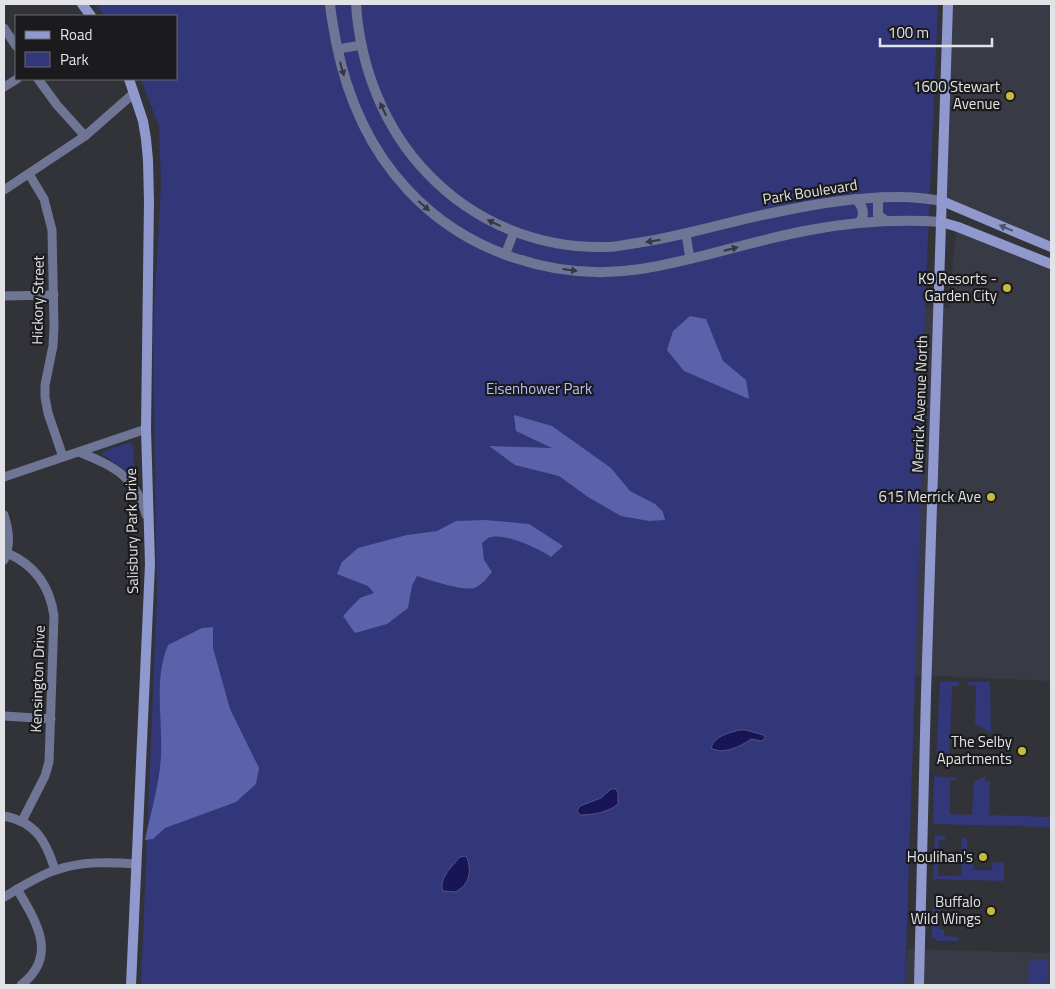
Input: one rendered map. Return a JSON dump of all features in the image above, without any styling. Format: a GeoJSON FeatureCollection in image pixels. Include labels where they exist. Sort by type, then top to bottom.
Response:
{"type":"FeatureCollection","features":[{"type":"Feature","properties":{"kind":"main road"},"geometry":{"type":"LineString","coordinates":[[82,4],[90,15]]}},
{"type":"Feature","properties":{"kind":"main road","name":"Merrick Avenue North"},"geometry":{"type":"LineString","coordinates":[[919,985],[926,694],[948,4]]}},
{"type":"Feature","properties":{"kind":"main road","name":"Salisbury Park Drive"},"geometry":{"type":"LineString","coordinates":[[129,80],[143,122],[148,160],[146,429],[150,564],[131,985]]}},
{"type":"Feature","properties":{"kind":"main road"},"geometry":{"type":"LineString","coordinates":[[942,201],[1051,247]]}},
{"type":"Feature","properties":{"kind":"main road"},"geometry":{"type":"LineString","coordinates":[[941,222],[1051,264]]}},
{"type":"Feature","properties":{"kind":"street"},"geometry":{"type":"LineString","coordinates":[[330,4],[338,49],[351,99],[375,149],[396,177],[439,219],[461,234],[505,255],[544,266],[588,272],[640,269],[810,230],[886,221],[941,222]]}},
{"type":"Feature","properties":{"kind":"street","name":"Park Boulevard"},"geometry":{"type":"LineString","coordinates":[[356,4],[362,45],[370,77],[382,109],[396,134],[418,164],[440,187],[464,206],[514,232],[539,240],[567,245],[608,247],[686,234],[775,212],[855,199],[905,197],[942,201]]}},
{"type":"Feature","properties":{"kind":"street"},"geometry":{"type":"LineString","coordinates":[[4,28],[15,44]]}},
{"type":"Feature","properties":{"kind":"street"},"geometry":{"type":"LineString","coordinates":[[338,49],[362,45]]}},
{"type":"Feature","properties":{"kind":"street"},"geometry":{"type":"LineString","coordinates":[[4,87],[15,80]]}},
{"type":"Feature","properties":{"kind":"street"},"geometry":{"type":"LineString","coordinates":[[39,80],[57,105],[85,136]]}},
{"type":"Feature","properties":{"kind":"street"},"geometry":{"type":"LineString","coordinates":[[4,190],[85,136],[134,93]]}},
{"type":"Feature","properties":{"kind":"street","name":"Hickory Street"},"geometry":{"type":"LineString","coordinates":[[29,174],[44,199],[50,219],[53,240],[53,342],[46,376],[45,397],[48,413],[63,457]]}},
{"type":"Feature","properties":{"kind":"street"},"geometry":{"type":"LineString","coordinates":[[881,197],[878,202],[878,215],[886,221]]}},
{"type":"Feature","properties":{"kind":"street"},"geometry":{"type":"LineString","coordinates":[[855,199],[863,210],[863,217],[859,223]]}},
{"type":"Feature","properties":{"kind":"street"},"geometry":{"type":"LineString","coordinates":[[505,255],[514,232]]}},
{"type":"Feature","properties":{"kind":"street"},"geometry":{"type":"LineString","coordinates":[[686,234],[690,259]]}},
{"type":"Feature","properties":{"kind":"street"},"geometry":{"type":"LineString","coordinates":[[4,296],[54,295]]}},
{"type":"Feature","properties":{"kind":"street"},"geometry":{"type":"LineString","coordinates":[[4,477],[146,429]]}},
{"type":"Feature","properties":{"kind":"street"},"geometry":{"type":"LineString","coordinates":[[79,452],[107,464],[123,475],[136,490],[143,502],[148,524]]}},
{"type":"Feature","properties":{"kind":"street"},"geometry":{"type":"LineString","coordinates":[[4,515],[9,535],[5,556]]}},
{"type":"Feature","properties":{"kind":"street","name":"Kensington Drive"},"geometry":{"type":"LineString","coordinates":[[5,556],[22,560],[36,572],[46,586],[52,600],[54,625],[48,768],[22,821]]}},
{"type":"Feature","properties":{"kind":"street"},"geometry":{"type":"LineString","coordinates":[[4,716],[51,719]]}},
{"type":"Feature","properties":{"kind":"street"},"geometry":{"type":"LineString","coordinates":[[4,816],[22,821],[36,832],[47,846],[56,870]]}},
{"type":"Feature","properties":{"kind":"street"},"geometry":{"type":"LineString","coordinates":[[4,897],[56,870],[92,862],[137,864]]}},
{"type":"Feature","properties":{"kind":"street"},"geometry":{"type":"LineString","coordinates":[[17,890],[37,923],[41,933],[42,946],[38,964],[28,979],[21,985]]}},
{"type":"Feature","properties":{"kind":"shaded area"},"geometry":{"type":"Polygon","coordinates":[[[947,4],[1049,4],[1051,11],[1051,249],[940,203],[947,4]]]}},
{"type":"Feature","properties":{"kind":"shaded area"},"geometry":{"type":"Polygon","coordinates":[[[956,229],[1051,267],[1051,681],[914,675],[923,433],[925,307],[949,308],[956,229]]]}},
{"type":"Feature","properties":{"kind":"shaded area"},"geometry":{"type":"Polygon","coordinates":[[[690,316],[706,319],[723,361],[746,380],[749,399],[684,371],[667,350],[673,331],[690,316]]]}},
{"type":"Feature","properties":{"kind":"shaded area"},"geometry":{"type":"Polygon","coordinates":[[[514,415],[552,426],[611,468],[630,491],[655,504],[663,512],[665,520],[649,521],[621,516],[588,497],[559,476],[515,465],[489,446],[552,448],[516,431],[514,415]]]}},
{"type":"Feature","properties":{"kind":"shaded area"},"geometry":{"type":"Polygon","coordinates":[[[485,520],[529,524],[563,546],[551,557],[511,539],[494,536],[488,538],[482,543],[484,560],[492,572],[479,585],[468,589],[461,588],[417,576],[412,586],[408,608],[387,624],[355,633],[343,616],[360,598],[374,593],[368,586],[337,574],[342,562],[358,548],[407,535],[437,531],[456,521],[485,520]]]}},
{"type":"Feature","properties":{"kind":"shaded area"},"geometry":{"type":"Polygon","coordinates":[[[213,627],[213,648],[230,709],[259,768],[256,784],[236,802],[165,828],[153,839],[145,840],[160,768],[160,690],[163,660],[168,645],[202,628],[213,627]]]}},
{"type":"Feature","properties":{"kind":"shaded area"},"geometry":{"type":"Polygon","coordinates":[[[739,730],[764,735],[765,739],[761,741],[751,739],[737,747],[721,751],[711,748],[719,738],[739,730]]]}},
{"type":"Feature","properties":{"kind":"shaded area"},"geometry":{"type":"Polygon","coordinates":[[[611,789],[616,789],[618,793],[618,804],[614,807],[590,814],[580,815],[577,811],[580,806],[601,798],[611,789]]]}},
{"type":"Feature","properties":{"kind":"shaded area"},"geometry":{"type":"Polygon","coordinates":[[[466,856],[469,872],[464,886],[455,892],[443,891],[444,877],[460,857],[466,856]]]}},
{"type":"Feature","properties":{"kind":"shaded area"},"geometry":{"type":"Polygon","coordinates":[[[907,949],[1051,953],[1051,985],[905,985],[907,949]]]}},
{"type":"Feature","properties":{"kind":"green space","name":"Eisenhower Park"},"geometry":{"type":"Polygon","coordinates":[[[95,4],[938,4],[925,307],[923,433],[905,985],[141,985],[157,597],[153,333],[161,184],[159,127],[141,80],[178,80],[178,15],[104,15],[95,4]]]}},
{"type":"Feature","properties":{"kind":"green space"},"geometry":{"type":"Polygon","coordinates":[[[131,442],[133,447],[134,475],[102,454],[104,451],[131,442]]]}},
{"type":"Feature","properties":{"kind":"green space"},"geometry":{"type":"Polygon","coordinates":[[[940,681],[959,682],[959,686],[952,686],[949,765],[936,764],[940,681]]]}},
{"type":"Feature","properties":{"kind":"green space"},"geometry":{"type":"Polygon","coordinates":[[[968,682],[990,682],[991,733],[975,724],[976,686],[968,685],[968,682]]]}},
{"type":"Feature","properties":{"kind":"green space"},"geometry":{"type":"Polygon","coordinates":[[[934,776],[956,778],[956,780],[950,780],[950,814],[972,815],[974,782],[985,776],[985,782],[990,781],[989,815],[1051,817],[1051,827],[933,824],[934,776]]]}},
{"type":"Feature","properties":{"kind":"green space"},"geometry":{"type":"Polygon","coordinates":[[[935,835],[945,836],[945,840],[939,840],[938,876],[961,876],[962,838],[967,838],[967,861],[973,861],[973,870],[992,870],[993,862],[1004,863],[1004,881],[933,879],[935,835]]]}},
{"type":"Feature","properties":{"kind":"green space"},"geometry":{"type":"Polygon","coordinates":[[[933,898],[946,899],[946,901],[941,901],[939,929],[944,929],[944,936],[958,937],[958,941],[938,941],[932,937],[933,898]]]}},
{"type":"Feature","properties":{"kind":"green space"},"geometry":{"type":"Polygon","coordinates":[[[1048,960],[1047,985],[1028,985],[1029,961],[1048,960]]]}},
{"type":"Feature","properties":{"kind":"place","name":"1600 Stewart Avenue"},"geometry":{"type":"Point","coordinates":[1010,96]}},
{"type":"Feature","properties":{"kind":"place","name":"K9 Resorts - Garden City"},"geometry":{"type":"Point","coordinates":[1007,288]}},
{"type":"Feature","properties":{"kind":"place","name":"615 Merrick Ave"},"geometry":{"type":"Point","coordinates":[991,497]}},
{"type":"Feature","properties":{"kind":"place","name":"The Selby Apartments"},"geometry":{"type":"Point","coordinates":[1022,751]}},
{"type":"Feature","properties":{"kind":"place","name":"Houlihan's"},"geometry":{"type":"Point","coordinates":[983,857]}},
{"type":"Feature","properties":{"kind":"place","name":"Buffalo Wild Wings"},"geometry":{"type":"Point","coordinates":[991,911]}}]}
